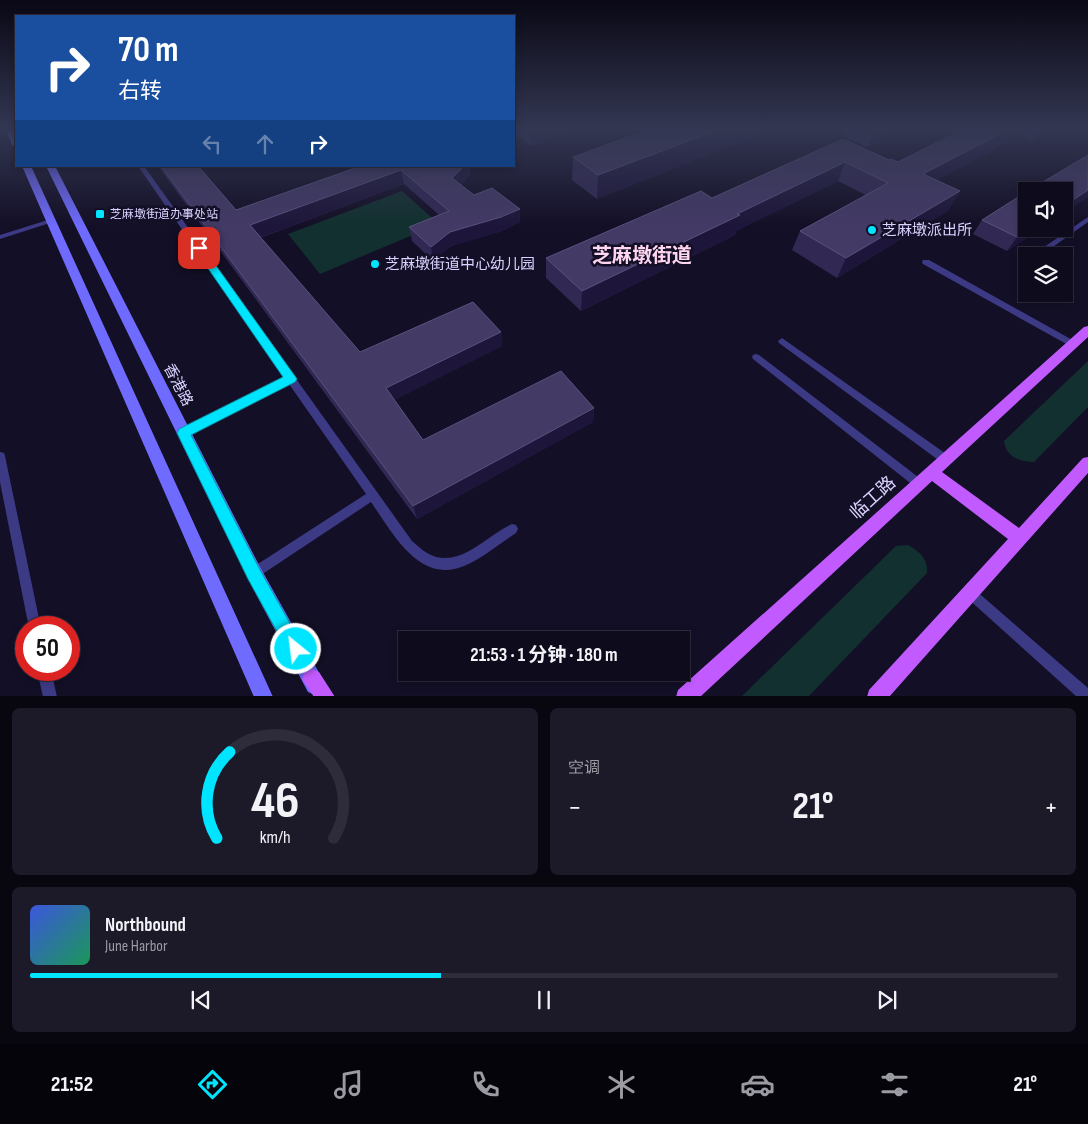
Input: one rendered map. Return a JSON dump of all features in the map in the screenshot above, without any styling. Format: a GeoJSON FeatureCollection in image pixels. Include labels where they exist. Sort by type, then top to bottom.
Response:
{"type":"FeatureCollection","features":[{"type":"Feature","properties":{"kind":"main road"},"geometry":{"type":"LineString","coordinates":[[26,167],[264,696]]}},
{"type":"Feature","properties":{"kind":"main road","name":"香港路"},"geometry":{"type":"LineString","coordinates":[[51,167],[254,573],[316,688]]}},
{"type":"Feature","properties":{"kind":"main road","name":"临工路"},"geometry":{"type":"LineString","coordinates":[[685,696],[1088,330]]}},
{"type":"Feature","properties":{"kind":"main road"},"geometry":{"type":"LineString","coordinates":[[876,696],[1088,463]]}},
{"type":"Feature","properties":{"kind":"main road"},"geometry":{"type":"LineString","coordinates":[[931,472],[1020,538]]}},
{"type":"Feature","properties":{"kind":"main road"},"geometry":{"type":"LineString","coordinates":[[316,688],[326,696]]}},
{"type":"Feature","properties":{"kind":"lane"},"geometry":{"type":"LineString","coordinates":[[142,167],[408,546],[419,556],[446,566],[461,563],[512,529]]}},
{"type":"Feature","properties":{"kind":"lane"},"geometry":{"type":"LineString","coordinates":[[1048,247],[1088,219]]}},
{"type":"Feature","properties":{"kind":"lane"},"geometry":{"type":"LineString","coordinates":[[0,237],[51,221]]}},
{"type":"Feature","properties":{"kind":"lane"},"geometry":{"type":"LineString","coordinates":[[926,262],[1072,344]]}},
{"type":"Feature","properties":{"kind":"lane"},"geometry":{"type":"LineString","coordinates":[[782,341],[945,459]]}},
{"type":"Feature","properties":{"kind":"lane"},"geometry":{"type":"LineString","coordinates":[[756,357],[918,484]]}},
{"type":"Feature","properties":{"kind":"lane"},"geometry":{"type":"LineString","coordinates":[[184,433],[291,379]]}},
{"type":"Feature","properties":{"kind":"lane"},"geometry":{"type":"LineString","coordinates":[[0,456],[33,616]]}},
{"type":"Feature","properties":{"kind":"lane"},"geometry":{"type":"LineString","coordinates":[[254,573],[373,495]]}},
{"type":"Feature","properties":{"kind":"lane"},"geometry":{"type":"LineString","coordinates":[[970,593],[1088,696]]}},
{"type":"Feature","properties":{"kind":"lane"},"geometry":{"type":"LineString","coordinates":[[47,681],[50,696]]}},
{"type":"Feature","properties":{"kind":"green space"},"geometry":{"type":"Polygon","coordinates":[[[402,191],[439,224],[320,274],[288,234],[402,191]]]}},
{"type":"Feature","properties":{"kind":"green space"},"geometry":{"type":"Polygon","coordinates":[[[1088,361],[1088,407],[1034,462],[1014,458],[1005,446],[1004,441],[1088,361]]]}},
{"type":"Feature","properties":{"kind":"green space"},"geometry":{"type":"Polygon","coordinates":[[[908,545],[925,559],[927,573],[809,696],[742,696],[896,546],[908,545]]]}},
{"type":"Feature","properties":{"kind":"building"},"geometry":{"type":"Polygon","coordinates":[[[578,160],[637,160],[598,175],[578,160]]]}},
{"type":"Feature","properties":{"kind":"building"},"geometry":{"type":"Polygon","coordinates":[[[795,160],[898,162],[949,160],[923,174],[960,191],[846,258],[800,231],[888,183],[845,162],[582,291],[546,258],[701,191],[712,198],[795,160]]]}},
{"type":"Feature","properties":{"kind":"building"},"geometry":{"type":"Polygon","coordinates":[[[1079,160],[1088,160],[1088,190],[1073,200],[1073,182],[1043,182],[1079,160]]]}},
{"type":"Feature","properties":{"kind":"building"},"geometry":{"type":"Polygon","coordinates":[[[162,167],[199,167],[236,210],[358,167],[463,167],[452,178],[474,195],[492,188],[520,209],[501,217],[450,232],[431,247],[409,227],[449,211],[401,170],[250,225],[360,352],[473,302],[501,332],[386,388],[423,440],[561,371],[594,408],[413,506],[162,167]]]}},
{"type":"Feature","properties":{"kind":"building"},"geometry":{"type":"Polygon","coordinates":[[[1018,197],[1017,237],[982,220],[1018,197]]]}},
{"type":"Feature","properties":{"kind":"place","name":"芝麻墩街道办事处站"},"geometry":{"type":"Point","coordinates":[100,214]}},
{"type":"Feature","properties":{"kind":"place","name":"芝麻墩派出所"},"geometry":{"type":"Point","coordinates":[872,230]}},
{"type":"Feature","properties":{"kind":"place","name":"芝麻墩街道中心幼儿园"},"geometry":{"type":"Point","coordinates":[375,264]}},
{"type":"Feature","properties":{"kind":"district","name":"芝麻墩街道"},"geometry":{"type":"Point","coordinates":[642,256]}},
{"type":"Feature","properties":{"kind":"route"},"geometry":{"type":"LineString","coordinates":[[199,248],[291,379],[184,433],[254,573],[296,649]]}}]}
